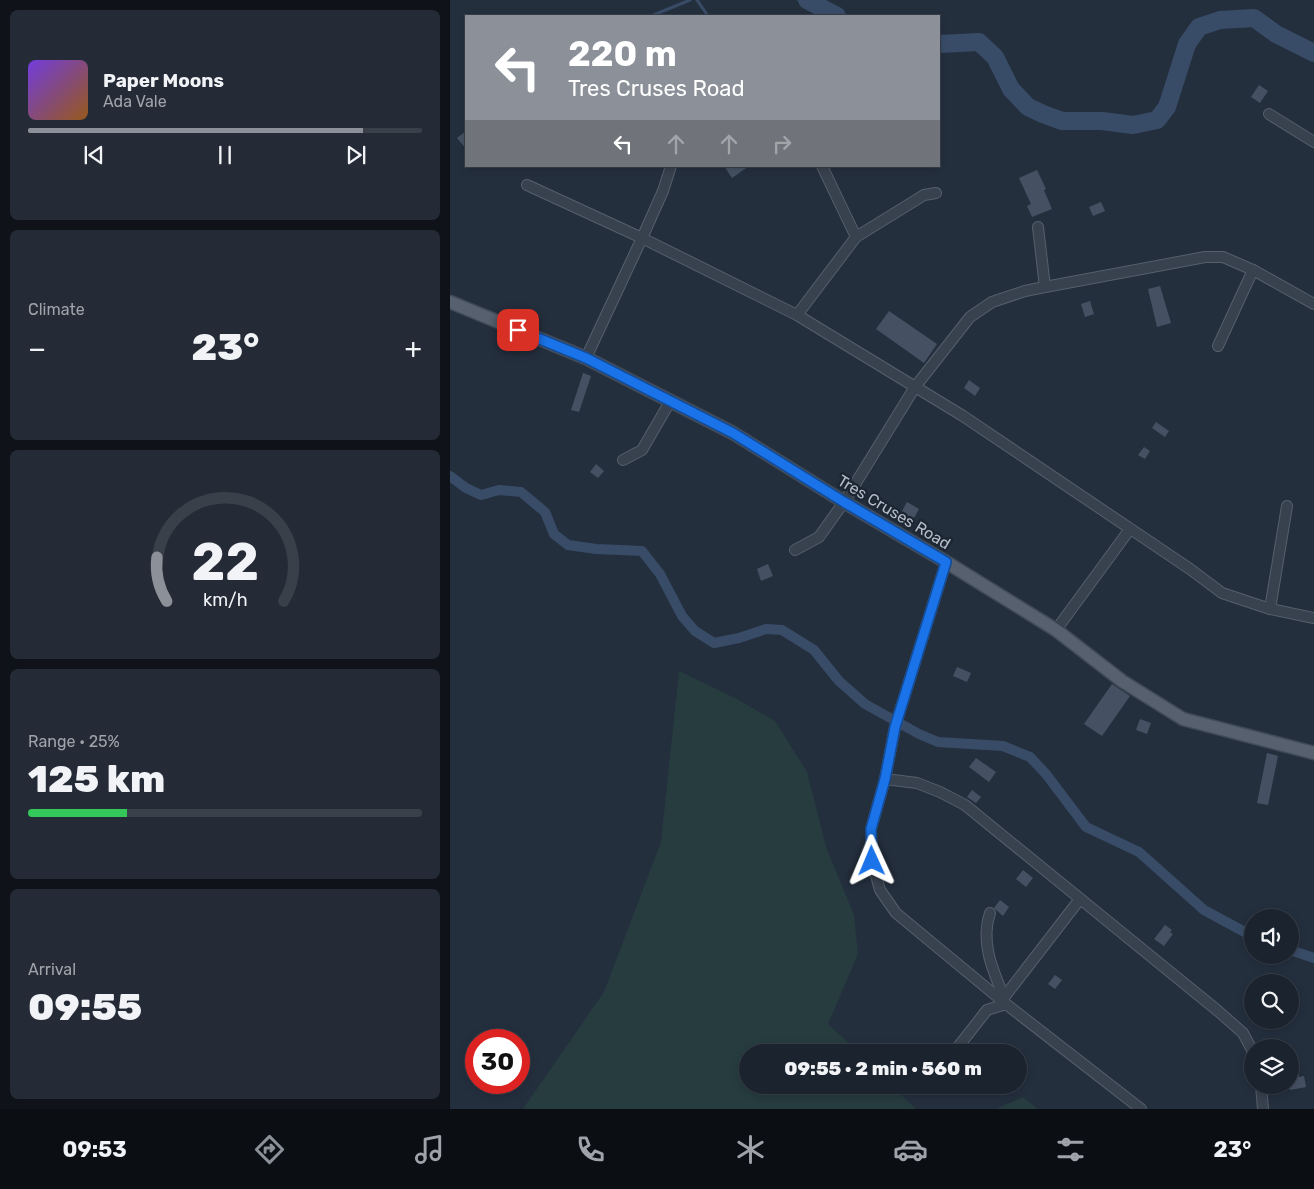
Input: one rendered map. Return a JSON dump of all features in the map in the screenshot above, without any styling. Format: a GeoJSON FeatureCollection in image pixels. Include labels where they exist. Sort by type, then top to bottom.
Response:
{"type":"FeatureCollection","features":[{"type":"Feature","properties":{"kind":"main road","name":"Tres Cruses Road"},"geometry":{"type":"LineString","coordinates":[[450,302],[586,358],[733,433],[1056,630],[1122,681],[1183,719],[1314,753]]}},
{"type":"Feature","properties":{"kind":"street"},"geometry":{"type":"LineString","coordinates":[[1269,114],[1314,142]]}},
{"type":"Feature","properties":{"kind":"street"},"geometry":{"type":"LineString","coordinates":[[586,358],[642,238],[672,167]]}},
{"type":"Feature","properties":{"kind":"street"},"geometry":{"type":"LineString","coordinates":[[822,167],[856,237]]}},
{"type":"Feature","properties":{"kind":"street"},"geometry":{"type":"LineString","coordinates":[[528,185],[642,238],[797,315],[963,416],[1222,593],[1270,609],[1314,618]]}},
{"type":"Feature","properties":{"kind":"street"},"geometry":{"type":"LineString","coordinates":[[797,315],[856,237],[924,195],[936,193]]}},
{"type":"Feature","properties":{"kind":"street"},"geometry":{"type":"LineString","coordinates":[[1038,228],[1045,287]]}},
{"type":"Feature","properties":{"kind":"street"},"geometry":{"type":"LineString","coordinates":[[795,550],[819,538],[844,502],[915,387],[970,316],[992,302],[1025,291],[1045,287],[1205,257],[1223,257],[1253,270],[1314,304]]}},
{"type":"Feature","properties":{"kind":"street"},"geometry":{"type":"LineString","coordinates":[[1218,346],[1253,270]]}},
{"type":"Feature","properties":{"kind":"street"},"geometry":{"type":"LineString","coordinates":[[622,460],[642,450],[670,400]]}},
{"type":"Feature","properties":{"kind":"street"},"geometry":{"type":"LineString","coordinates":[[1270,609],[1287,506]]}},
{"type":"Feature","properties":{"kind":"street"},"geometry":{"type":"LineString","coordinates":[[1056,630],[1130,529]]}},
{"type":"Feature","properties":{"kind":"street"},"geometry":{"type":"LineString","coordinates":[[946,562],[895,727],[885,779],[871,829],[872,861],[880,890],[896,913],[1141,1109]]}},
{"type":"Feature","properties":{"kind":"street"},"geometry":{"type":"LineString","coordinates":[[885,779],[917,783],[965,805],[1243,1033],[1246,1039]]}},
{"type":"Feature","properties":{"kind":"street"},"geometry":{"type":"LineString","coordinates":[[960,1044],[987,1010],[1004,1000],[1080,898]]}},
{"type":"Feature","properties":{"kind":"street"},"geometry":{"type":"LineString","coordinates":[[990,913],[986,937],[988,952],[1004,1000]]}},
{"type":"Feature","properties":{"kind":"street"},"geometry":{"type":"LineString","coordinates":[[1261,1094],[1263,1109]]}},
{"type":"Feature","properties":{"kind":"green space"},"geometry":{"type":"Polygon","coordinates":[[[679,671],[737,699],[775,721],[807,772],[826,847],[854,915],[858,954],[828,1024],[849,1044],[739,1044],[739,1094],[900,1094],[916,1109],[523,1109],[604,992],[661,842],[679,671]]]}},
{"type":"Feature","properties":{"kind":"green space"},"geometry":{"type":"Polygon","coordinates":[[[1023,1097],[1038,1109],[996,1109],[1023,1097]]]}},
{"type":"Feature","properties":{"kind":"water"},"geometry":{"type":"Polygon","coordinates":[[[796,0],[807,0],[835,15],[830,15],[796,0]]]}},
{"type":"Feature","properties":{"kind":"building"},"geometry":{"type":"Polygon","coordinates":[[[1259,85],[1268,91],[1260,103],[1251,97],[1259,85]]]}},
{"type":"Feature","properties":{"kind":"building"},"geometry":{"type":"Polygon","coordinates":[[[465,132],[465,148],[457,138],[465,132]]]}},
{"type":"Feature","properties":{"kind":"building"},"geometry":{"type":"Polygon","coordinates":[[[725,167],[748,167],[732,178],[725,167]]]}},
{"type":"Feature","properties":{"kind":"building"},"geometry":{"type":"Polygon","coordinates":[[[1037,170],[1046,189],[1044,190],[1052,209],[1032,217],[1027,206],[1031,204],[1019,178],[1037,170]]]}},
{"type":"Feature","properties":{"kind":"building"},"geometry":{"type":"Polygon","coordinates":[[[1101,202],[1105,211],[1093,216],[1089,207],[1101,202]]]}},
{"type":"Feature","properties":{"kind":"building"},"geometry":{"type":"Polygon","coordinates":[[[1160,286],[1171,323],[1157,327],[1148,289],[1160,286]]]}},
{"type":"Feature","properties":{"kind":"building"},"geometry":{"type":"Polygon","coordinates":[[[1090,301],[1094,314],[1085,317],[1081,304],[1090,301]]]}},
{"type":"Feature","properties":{"kind":"building"},"geometry":{"type":"Polygon","coordinates":[[[889,311],[937,344],[924,363],[876,329],[889,311]]]}},
{"type":"Feature","properties":{"kind":"building"},"geometry":{"type":"Polygon","coordinates":[[[583,373],[591,376],[579,412],[571,410],[583,373]]]}},
{"type":"Feature","properties":{"kind":"building"},"geometry":{"type":"Polygon","coordinates":[[[969,380],[980,388],[975,396],[964,388],[969,380]]]}},
{"type":"Feature","properties":{"kind":"building"},"geometry":{"type":"Polygon","coordinates":[[[1156,422],[1169,431],[1165,437],[1152,428],[1156,422]]]}},
{"type":"Feature","properties":{"kind":"building"},"geometry":{"type":"Polygon","coordinates":[[[1144,447],[1150,451],[1145,459],[1138,455],[1144,447]]]}},
{"type":"Feature","properties":{"kind":"building"},"geometry":{"type":"Polygon","coordinates":[[[596,464],[604,471],[598,478],[590,472],[596,464]]]}},
{"type":"Feature","properties":{"kind":"building"},"geometry":{"type":"Polygon","coordinates":[[[907,502],[919,509],[909,527],[897,520],[907,502]]]}},
{"type":"Feature","properties":{"kind":"building"},"geometry":{"type":"Polygon","coordinates":[[[768,564],[773,576],[761,581],[757,569],[768,564]]]}},
{"type":"Feature","properties":{"kind":"building"},"geometry":{"type":"Polygon","coordinates":[[[957,667],[971,673],[967,682],[953,676],[957,667]]]}},
{"type":"Feature","properties":{"kind":"building"},"geometry":{"type":"Polygon","coordinates":[[[1112,684],[1130,696],[1102,736],[1084,724],[1112,684]]]}},
{"type":"Feature","properties":{"kind":"building"},"geometry":{"type":"Polygon","coordinates":[[[1140,719],[1151,723],[1147,734],[1136,730],[1140,719]]]}},
{"type":"Feature","properties":{"kind":"building"},"geometry":{"type":"Polygon","coordinates":[[[1267,753],[1278,756],[1268,805],[1257,803],[1267,753]]]}},
{"type":"Feature","properties":{"kind":"building"},"geometry":{"type":"Polygon","coordinates":[[[976,758],[996,772],[989,782],[969,767],[976,758]]]}},
{"type":"Feature","properties":{"kind":"building"},"geometry":{"type":"Polygon","coordinates":[[[972,790],[981,797],[976,803],[967,797],[972,790]]]}},
{"type":"Feature","properties":{"kind":"building"},"geometry":{"type":"Polygon","coordinates":[[[1023,870],[1033,878],[1026,887],[1016,879],[1023,870]]]}},
{"type":"Feature","properties":{"kind":"building"},"geometry":{"type":"Polygon","coordinates":[[[1000,900],[1009,907],[1003,916],[994,908],[1000,900]]]}},
{"type":"Feature","properties":{"kind":"building"},"geometry":{"type":"Polygon","coordinates":[[[1165,925],[1172,930],[1170,932],[1173,934],[1164,946],[1154,939],[1165,925]]]}},
{"type":"Feature","properties":{"kind":"building"},"geometry":{"type":"Polygon","coordinates":[[[1055,975],[1062,980],[1055,989],[1048,984],[1055,975]]]}},
{"type":"Feature","properties":{"kind":"building"},"geometry":{"type":"Polygon","coordinates":[[[1304,1076],[1306,1087],[1299,1088],[1299,1077],[1304,1076]]]}},
{"type":"Feature","properties":{"kind":"waterway"},"geometry":{"type":"LineString","coordinates":[[653,15],[690,0]]}},
{"type":"Feature","properties":{"kind":"waterway"},"geometry":{"type":"LineString","coordinates":[[697,0],[707,15]]}},
{"type":"Feature","properties":{"kind":"waterway"},"geometry":{"type":"LineString","coordinates":[[807,0],[835,15]]}},
{"type":"Feature","properties":{"kind":"waterway"},"geometry":{"type":"LineString","coordinates":[[940,44],[979,42],[995,57],[1011,89],[1028,107],[1043,114],[1062,121],[1102,121],[1133,125],[1157,120],[1167,107],[1187,44],[1199,27],[1220,20],[1254,18],[1276,34],[1314,53]]}},
{"type":"Feature","properties":{"kind":"waterway"},"geometry":{"type":"LineString","coordinates":[[450,476],[466,488],[481,495],[499,490],[521,492],[545,512],[554,534],[568,545],[596,549],[642,551],[660,574],[682,616],[695,631],[714,643],[739,638],[766,629],[782,630],[814,650],[839,681],[865,704],[919,734],[938,742],[1003,746],[1030,757],[1046,774],[1086,827],[1139,852],[1204,910],[1244,932]]}},
{"type":"Feature","properties":{"kind":"waterway"},"geometry":{"type":"LineString","coordinates":[[1299,953],[1314,958]]}},
{"type":"Feature","properties":{"kind":"route"},"geometry":{"type":"LineString","coordinates":[[518,330],[586,358],[733,433],[844,502],[946,562],[895,727],[885,779],[871,829],[872,861]]}}]}
